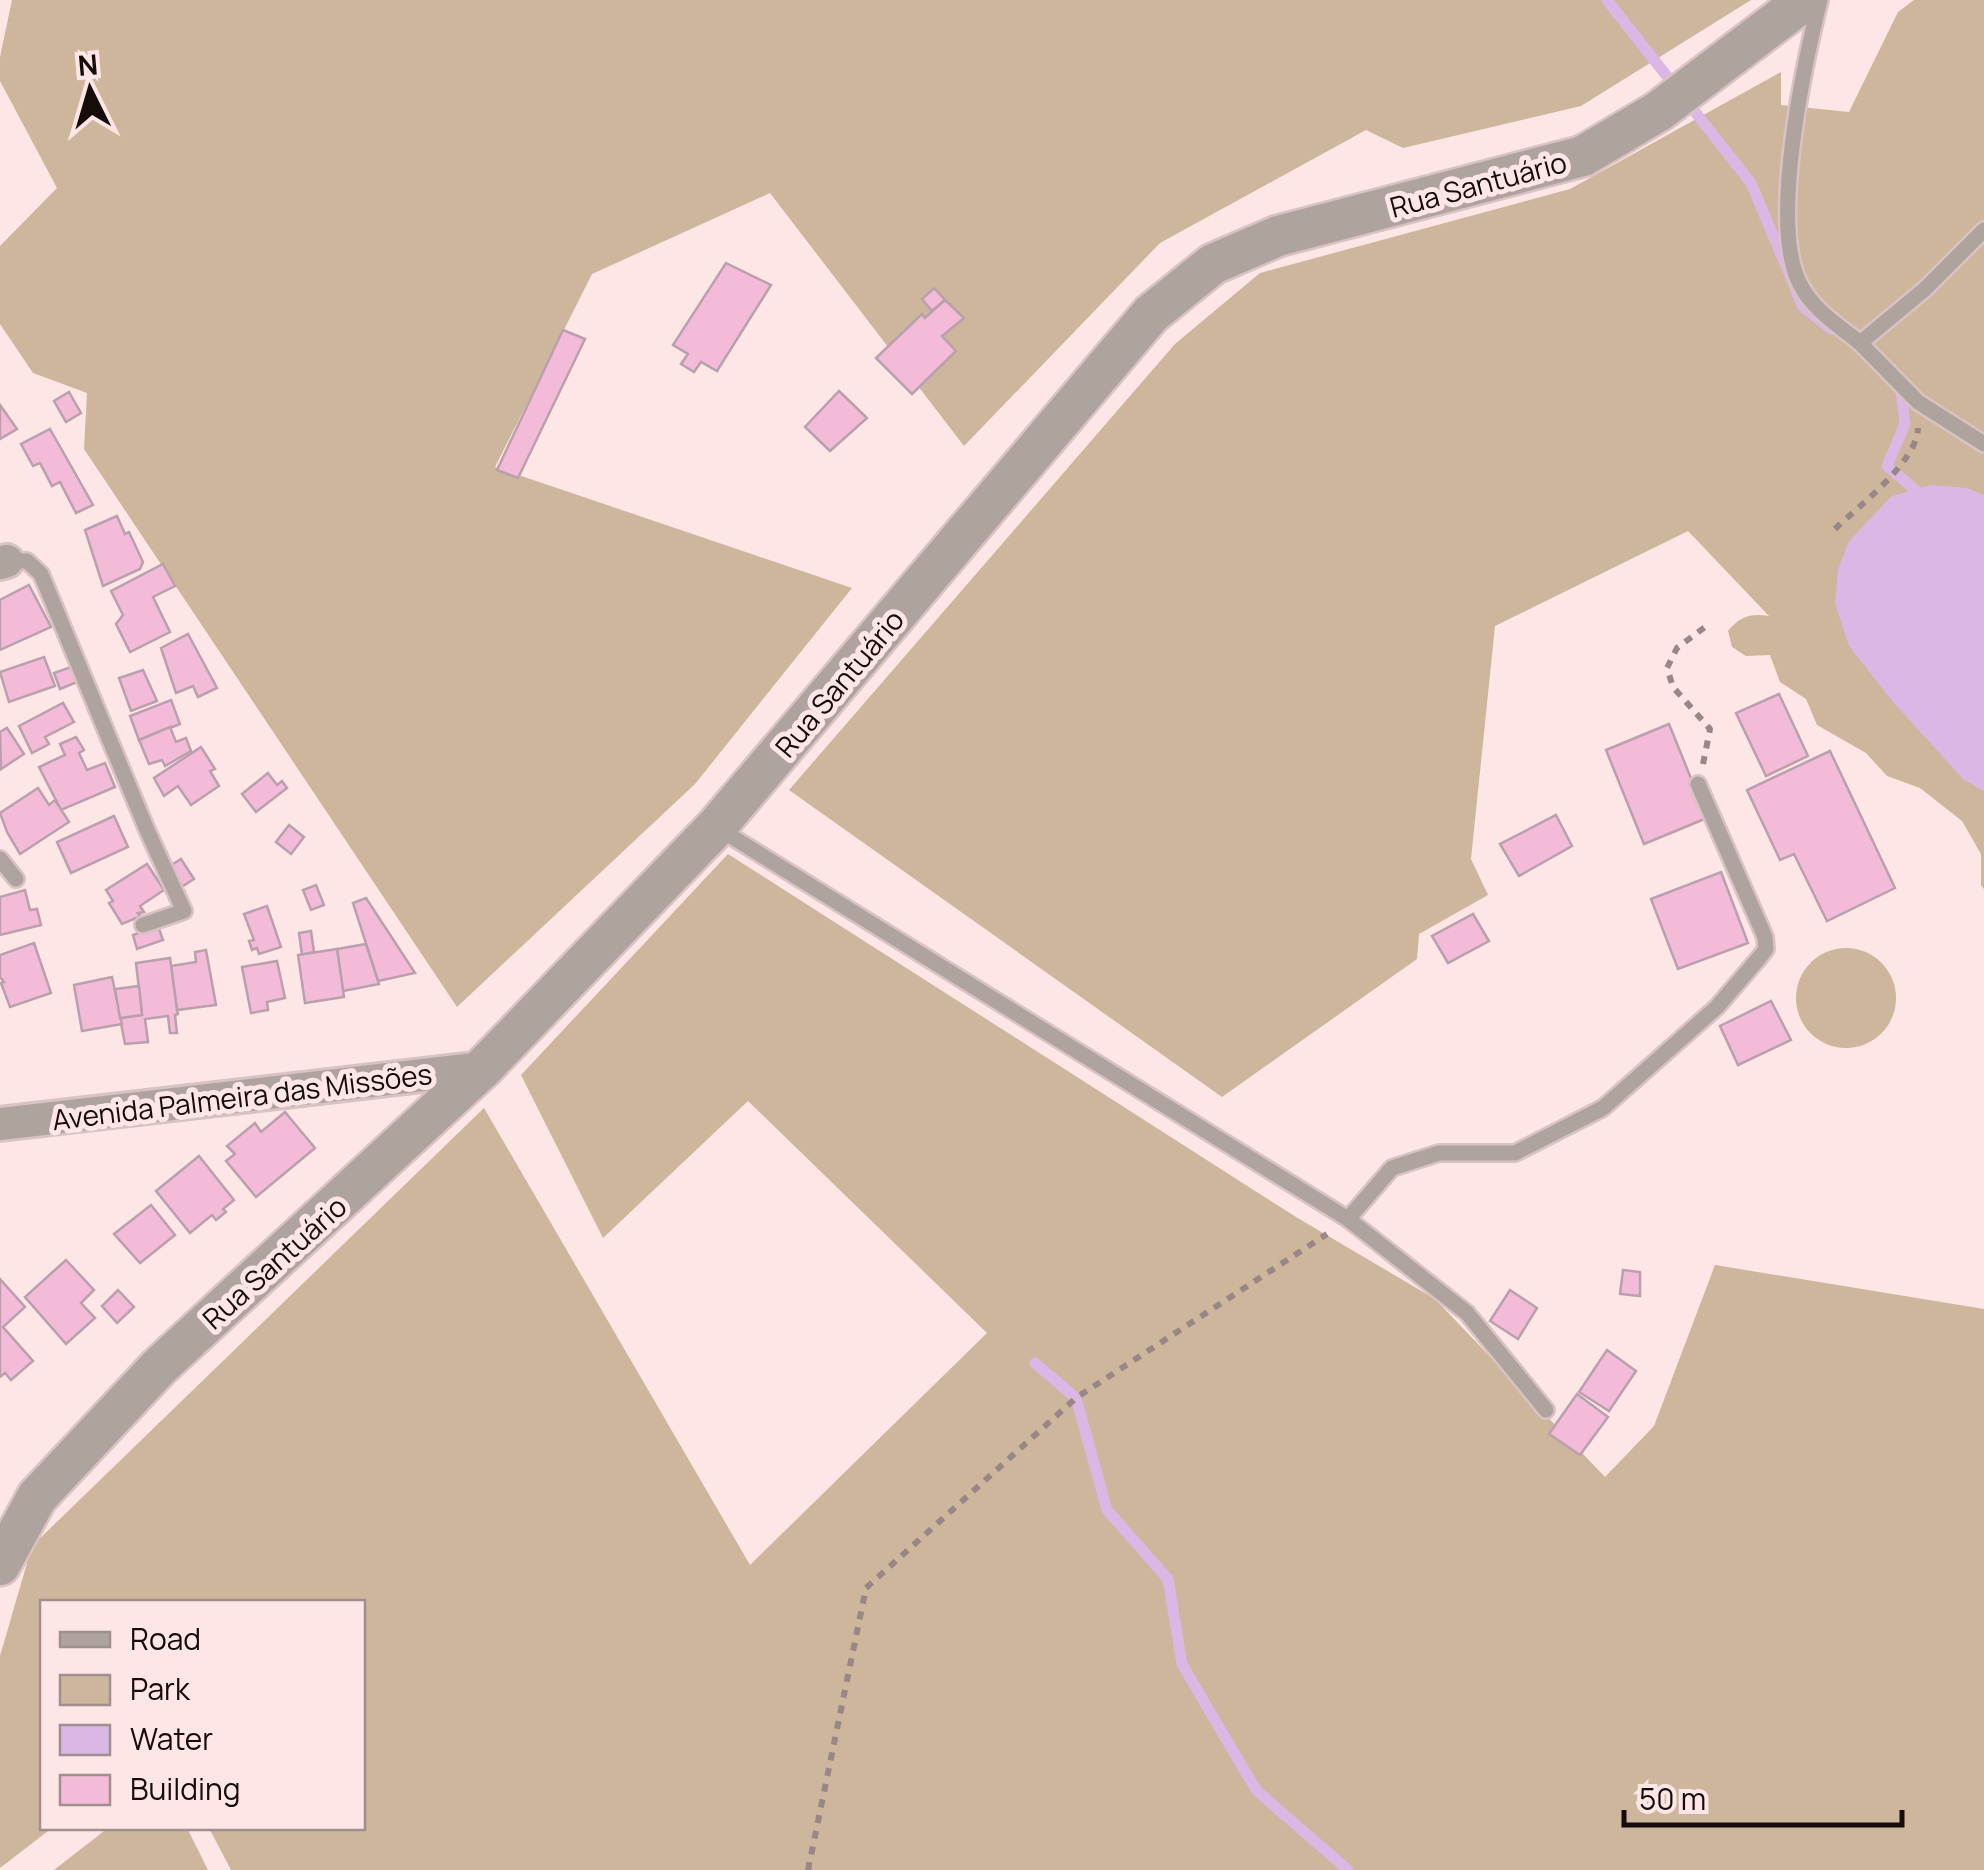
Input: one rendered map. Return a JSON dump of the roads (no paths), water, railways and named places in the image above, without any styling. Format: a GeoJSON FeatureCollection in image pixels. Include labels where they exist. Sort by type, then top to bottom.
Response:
{"type":"FeatureCollection","features":[{"type":"Feature","properties":{"kind":"street","name":"Rua Santuário"},"geometry":{"type":"LineString","coordinates":[[0,1565],[37,1497],[159,1367],[483,1068],[716,828],[1151,314],[1213,264],[1278,236],[1583,156],[1659,111],[1805,0]]}},
{"type":"Feature","properties":{"kind":"street","name":"Avenida Palmeira das Missões"},"geometry":{"type":"LineString","coordinates":[[0,1124],[483,1068]]}},
{"type":"Feature","properties":{"kind":"lane"},"geometry":{"type":"LineString","coordinates":[[1820,0],[1798,90],[1788,214],[1797,280],[1812,305],[1860,344],[1918,402],[1984,444]]}},
{"type":"Feature","properties":{"kind":"lane"},"geometry":{"type":"LineString","coordinates":[[1860,344],[1925,289],[1984,230]]}},
{"type":"Feature","properties":{"kind":"lane"},"geometry":{"type":"LineString","coordinates":[[3,562],[27,561],[41,574],[184,910],[142,925]]}},
{"type":"Feature","properties":{"kind":"lane"},"geometry":{"type":"LineString","coordinates":[[1348,1218],[1392,1168],[1439,1153],[1515,1152],[1604,1108],[1717,1007],[1760,958],[1766,949],[1765,937],[1698,784]]}},
{"type":"Feature","properties":{"kind":"lane"},"geometry":{"type":"LineString","coordinates":[[716,828],[1348,1218],[1467,1313],[1546,1410]]}},
{"type":"Feature","properties":{"kind":"lane"},"geometry":{"type":"LineString","coordinates":[[0,859],[16,880]]}},
{"type":"Feature","properties":{"kind":"water"},"geometry":{"type":"Polygon","coordinates":[[[1931,485],[1967,488],[1984,495],[1984,791],[1963,779],[1893,702],[1849,646],[1835,603],[1838,570],[1849,541],[1892,496],[1931,485]]]}},
{"type":"Feature","properties":{"kind":"waterway"},"geometry":{"type":"LineString","coordinates":[[1607,0],[1751,183],[1803,307],[1831,329]]}},
{"type":"Feature","properties":{"kind":"waterway"},"geometry":{"type":"LineString","coordinates":[[1900,383],[1905,424],[1887,466],[1925,498]]}},
{"type":"Feature","properties":{"kind":"waterway"},"geometry":{"type":"LineString","coordinates":[[1035,1363],[1076,1398],[1107,1510],[1168,1579],[1182,1664],[1256,1790],[1348,1870]]}}]}
